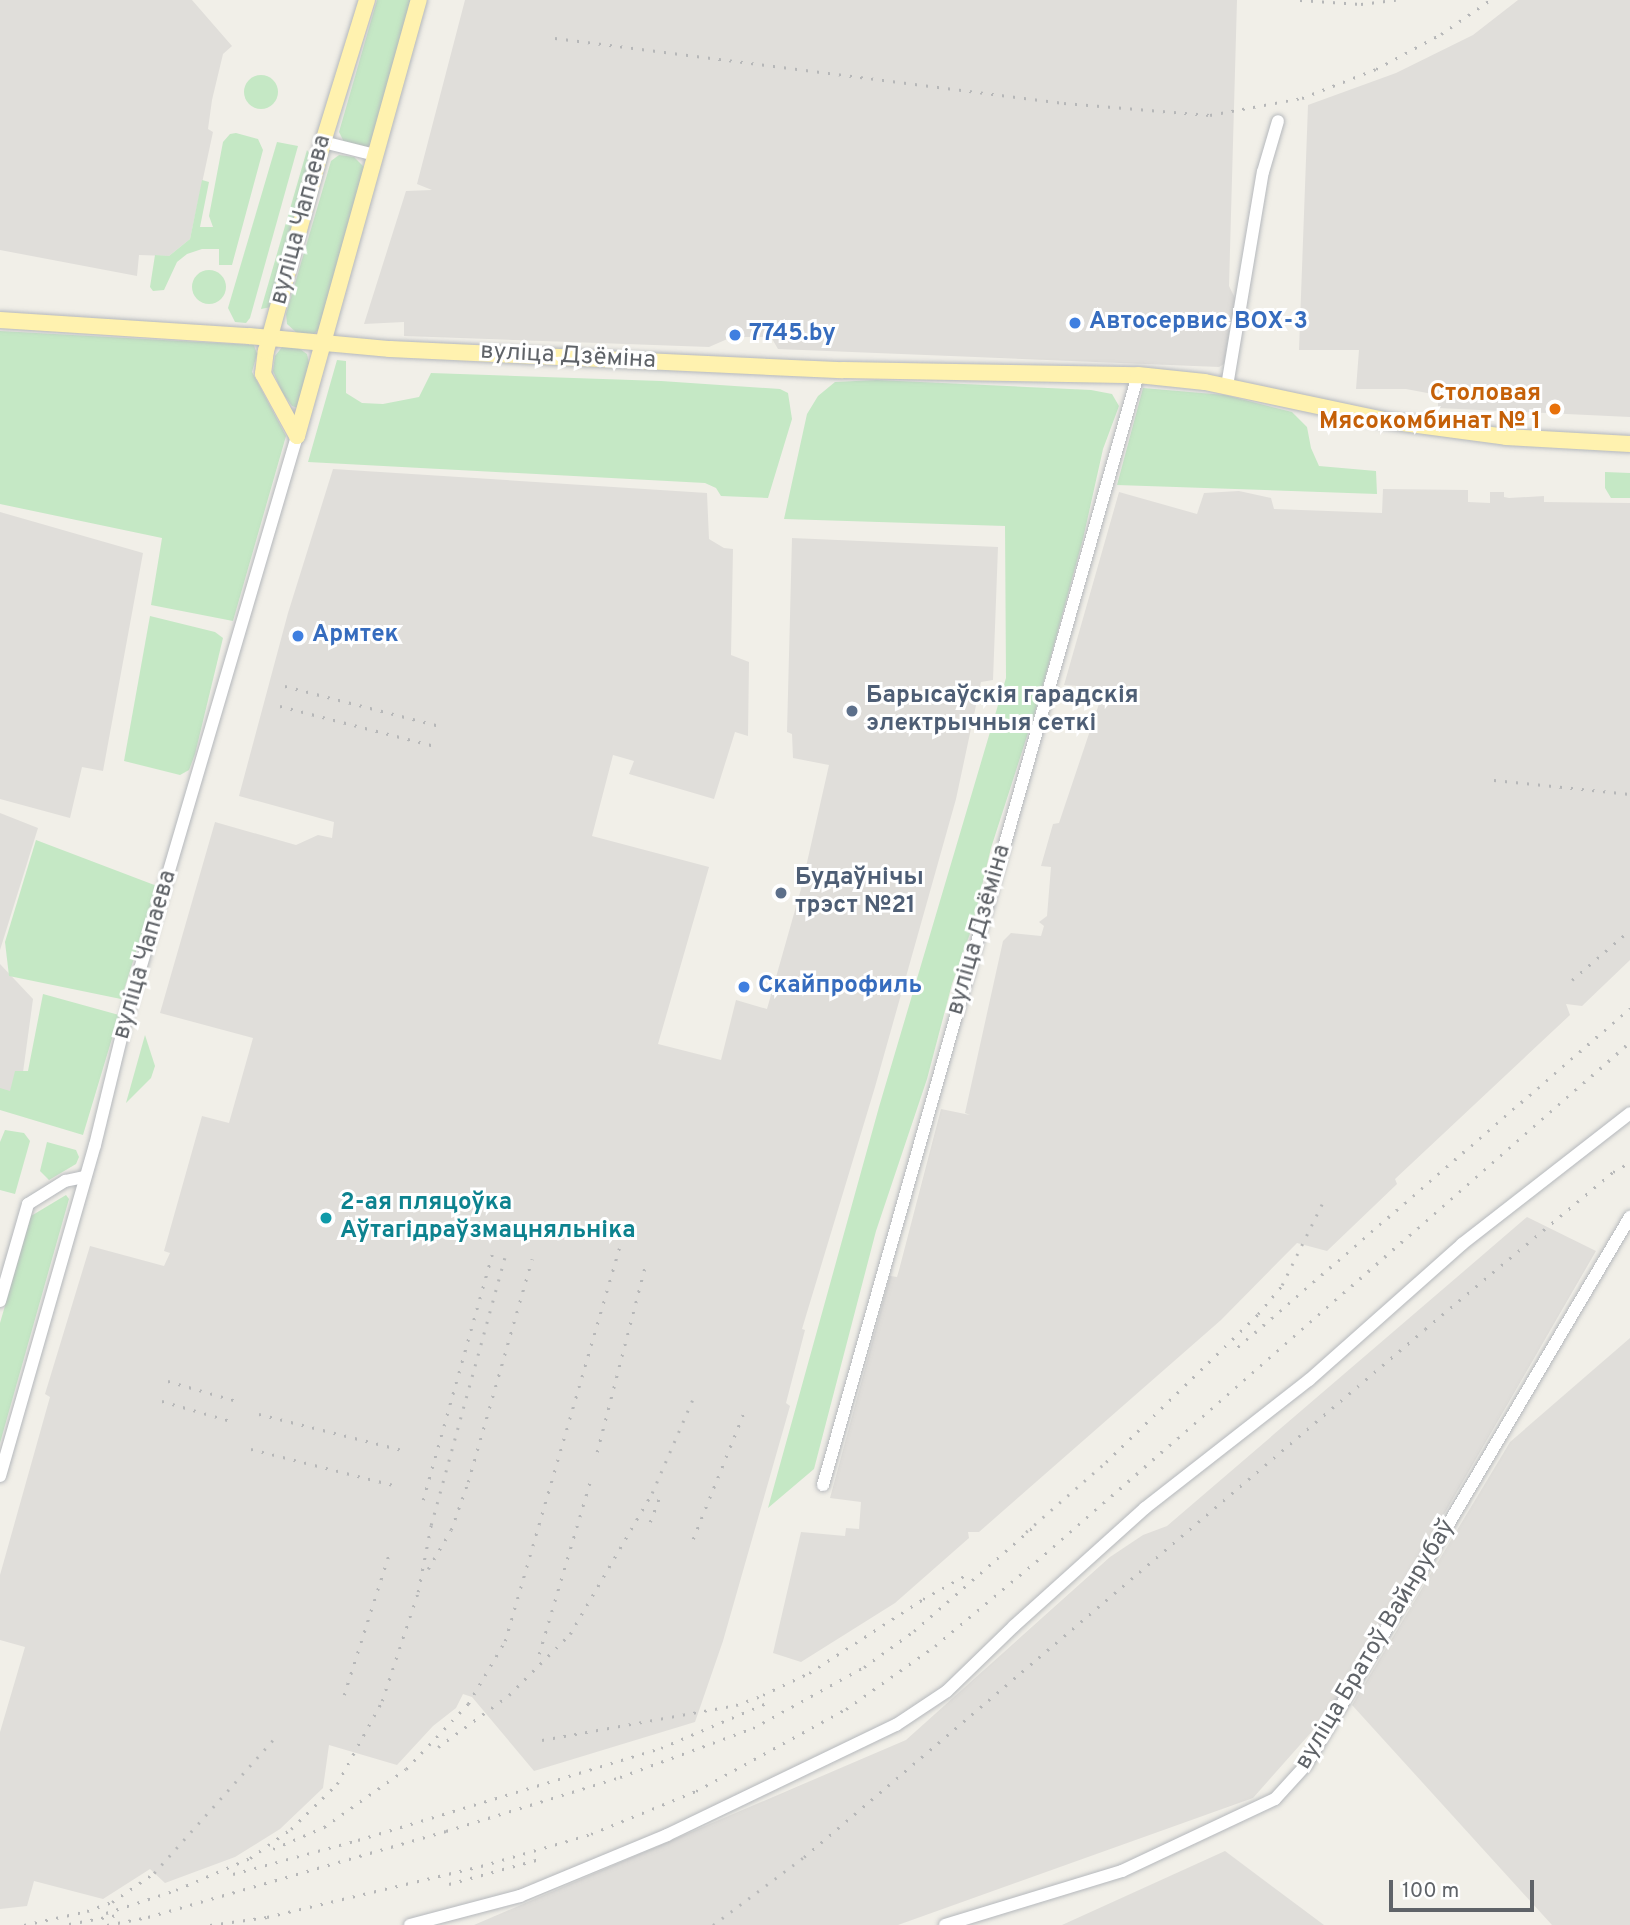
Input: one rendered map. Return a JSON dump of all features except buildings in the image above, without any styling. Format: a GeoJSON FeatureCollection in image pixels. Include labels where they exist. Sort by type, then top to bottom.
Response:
{"type":"FeatureCollection","features":[{"type":"Feature","properties":{"kind":"main road","name":"вуліца Чапаева"},"geometry":{"type":"LineString","coordinates":[[296,436],[263,374],[270,337],[323,142],[367,0]]}},
{"type":"Feature","properties":{"kind":"main road","name":"вуліца Чапаева"},"geometry":{"type":"LineString","coordinates":[[296,436],[419,0]]}},
{"type":"Feature","properties":{"kind":"main road","name":"вуліца Дзёміна"},"geometry":{"type":"LineString","coordinates":[[0,320],[270,337],[323,344],[843,370],[1138,375],[1227,386],[1388,421],[1506,437],[1630,444]]}},
{"type":"Feature","properties":{"kind":"street"},"geometry":{"type":"LineString","coordinates":[[1227,386],[1264,172],[1278,121]]}},
{"type":"Feature","properties":{"kind":"street"},"geometry":{"type":"LineString","coordinates":[[323,142],[375,155]]}},
{"type":"Feature","properties":{"kind":"street","name":"вуліца Дзёміна"},"geometry":{"type":"LineString","coordinates":[[823,1485],[1138,375]]}},
{"type":"Feature","properties":{"kind":"street","name":"вуліца Чапаева"},"geometry":{"type":"LineString","coordinates":[[0,1476],[128,1010],[296,436]]}},
{"type":"Feature","properties":{"kind":"street"},"geometry":{"type":"LineString","coordinates":[[410,1925],[520,1896],[667,1835],[897,1725],[947,1691],[1014,1626],[1145,1508],[1309,1380],[1462,1244],[1630,1113]]}},
{"type":"Feature","properties":{"kind":"street"},"geometry":{"type":"LineString","coordinates":[[0,1301],[28,1204],[65,1181],[84,1177]]}},
{"type":"Feature","properties":{"kind":"street","name":"вуліца Братоў Вайнрубаў"},"geometry":{"type":"LineString","coordinates":[[945,1925],[1122,1871],[1275,1799],[1306,1765],[1630,1217]]}},
{"type":"Feature","properties":{"kind":"shaded area"},"geometry":{"type":"Polygon","coordinates":[[[0,0],[192,0],[232,46],[223,54],[212,100],[208,129],[213,132],[190,239],[169,256],[139,255],[137,276],[0,250],[0,0]]]}},
{"type":"Feature","properties":{"kind":"shaded area"},"geometry":{"type":"Polygon","coordinates":[[[465,0],[1237,0],[1229,286],[1235,298],[1224,364],[1219,367],[778,349],[771,337],[732,337],[709,347],[404,336],[404,322],[364,324],[406,191],[432,190],[417,184],[465,0]]]}},
{"type":"Feature","properties":{"kind":"shaded area"},"geometry":{"type":"Polygon","coordinates":[[[1518,0],[1630,0],[1630,417],[1438,408],[1438,395],[1406,389],[1356,389],[1359,350],[1299,350],[1308,105],[1396,73],[1473,35],[1518,0]]]}},
{"type":"Feature","properties":{"kind":"shaded area"},"geometry":{"type":"Polygon","coordinates":[[[333,469],[707,493],[709,539],[724,548],[733,549],[731,655],[749,662],[748,736],[735,732],[714,799],[629,774],[634,761],[613,755],[592,836],[709,867],[658,1044],[721,1060],[736,1000],[767,1009],[801,889],[829,765],[793,758],[792,734],[787,732],[792,538],[998,547],[993,680],[981,682],[956,799],[875,1087],[802,1329],[805,1330],[786,1403],[790,1406],[723,1641],[695,1722],[534,1771],[472,1697],[463,1694],[456,1708],[433,1726],[397,1765],[329,1745],[323,1788],[280,1829],[235,1857],[165,1883],[150,1869],[103,1899],[34,1881],[27,1906],[0,1909],[0,1732],[25,1647],[0,1640],[0,1575],[50,1397],[45,1394],[90,1246],[164,1266],[170,1253],[164,1251],[202,1116],[229,1123],[253,1038],[160,1013],[215,822],[296,845],[318,835],[332,838],[334,822],[239,796],[288,613],[333,469]]]}},
{"type":"Feature","properties":{"kind":"shaded area"},"geometry":{"type":"Polygon","coordinates":[[[1383,489],[1468,490],[1468,502],[1490,503],[1490,492],[1504,492],[1504,497],[1509,498],[1544,496],[1544,502],[1630,503],[1630,960],[1582,1006],[1566,1004],[1570,1015],[1395,1179],[1397,1184],[1327,1251],[1297,1243],[1221,1320],[979,1532],[968,1532],[969,1538],[895,1603],[801,1662],[773,1653],[801,1532],[845,1536],[846,1528],[859,1529],[861,1502],[830,1498],[890,1276],[897,1277],[899,1270],[941,1109],[970,1115],[965,1113],[1003,941],[1011,933],[1041,936],[1044,926],[1039,922],[1047,916],[1051,867],[1041,866],[1053,824],[1059,823],[1104,689],[1145,691],[1064,685],[1119,492],[1197,514],[1204,493],[1239,491],[1271,498],[1274,509],[1382,513],[1383,489]]]}},
{"type":"Feature","properties":{"kind":"shaded area"},"geometry":{"type":"Polygon","coordinates":[[[0,512],[143,553],[103,771],[82,767],[70,818],[0,799],[0,512]]]}},
{"type":"Feature","properties":{"kind":"shaded area"},"geometry":{"type":"Polygon","coordinates":[[[0,813],[38,828],[0,950],[0,813]]]}},
{"type":"Feature","properties":{"kind":"shaded area"},"geometry":{"type":"Polygon","coordinates":[[[0,964],[33,999],[20,1094],[0,1099],[0,964]]]}},
{"type":"Feature","properties":{"kind":"shaded area"},"geometry":{"type":"Polygon","coordinates":[[[1527,1217],[1596,1251],[1331,1710],[1253,1798],[898,1925],[474,1925],[906,1740],[1110,1557],[1143,1535],[1167,1526],[1527,1217]]]}},
{"type":"Feature","properties":{"kind":"shaded area"},"geometry":{"type":"Polygon","coordinates":[[[1630,1338],[1630,1925],[1552,1925],[1352,1705],[1510,1442],[1630,1338]]]}},
{"type":"Feature","properties":{"kind":"shaded area"},"geometry":{"type":"Polygon","coordinates":[[[1225,1851],[1324,1925],[1062,1925],[1225,1851]]]}},
{"type":"Feature","properties":{"kind":"green space"},"geometry":{"type":"Polygon","coordinates":[[[377,0],[413,0],[373,143],[368,147],[344,142],[339,132],[377,0]]]}},
{"type":"Feature","properties":{"kind":"green space"},"geometry":{"type":"Polygon","coordinates":[[[261,75],[273,80],[278,92],[273,104],[261,109],[249,104],[244,92],[249,80],[261,75]]]}},
{"type":"Feature","properties":{"kind":"green space"},"geometry":{"type":"Polygon","coordinates":[[[230,134],[258,139],[263,150],[232,265],[219,265],[219,249],[202,249],[187,254],[177,262],[164,290],[153,291],[150,287],[155,255],[169,256],[190,239],[202,180],[209,182],[200,227],[213,227],[209,216],[223,142],[230,134]]]}},
{"type":"Feature","properties":{"kind":"green space"},"geometry":{"type":"Polygon","coordinates":[[[277,142],[298,146],[250,318],[246,323],[235,322],[228,308],[277,142]]]}},
{"type":"Feature","properties":{"kind":"green space"},"geometry":{"type":"Polygon","coordinates":[[[307,150],[312,158],[271,307],[261,309],[307,150]]]}},
{"type":"Feature","properties":{"kind":"green space"},"geometry":{"type":"Polygon","coordinates":[[[339,155],[354,157],[365,168],[319,329],[314,334],[297,333],[287,324],[286,314],[331,161],[339,155]]]}},
{"type":"Feature","properties":{"kind":"green space"},"geometry":{"type":"Polygon","coordinates":[[[209,270],[221,275],[226,287],[221,299],[209,304],[197,299],[192,287],[197,275],[209,270]]]}},
{"type":"Feature","properties":{"kind":"green space"},"geometry":{"type":"Polygon","coordinates":[[[0,331],[254,345],[257,354],[252,372],[286,436],[233,621],[151,605],[162,538],[0,504],[0,331]]]}},
{"type":"Feature","properties":{"kind":"green space"},"geometry":{"type":"Polygon","coordinates":[[[282,347],[297,347],[307,354],[309,363],[298,408],[292,406],[282,392],[273,371],[275,356],[282,347]]]}},
{"type":"Feature","properties":{"kind":"green space"},"geometry":{"type":"Polygon","coordinates":[[[337,360],[346,361],[346,393],[362,403],[383,404],[419,397],[431,373],[661,381],[780,389],[788,393],[792,419],[768,498],[721,496],[716,488],[705,483],[308,462],[337,360]]]}},
{"type":"Feature","properties":{"kind":"green space"},"geometry":{"type":"Polygon","coordinates":[[[877,380],[1091,390],[1112,394],[1119,406],[1103,449],[1083,539],[1039,699],[991,848],[972,928],[952,984],[927,1079],[876,1231],[814,1469],[768,1508],[879,1107],[1006,678],[1005,526],[784,519],[807,414],[818,396],[835,382],[877,380]]]}},
{"type":"Feature","properties":{"kind":"green space"},"geometry":{"type":"Polygon","coordinates":[[[1143,388],[1225,395],[1292,412],[1307,427],[1311,448],[1319,466],[1376,471],[1377,494],[1117,485],[1143,388]]]}},
{"type":"Feature","properties":{"kind":"green space"},"geometry":{"type":"Polygon","coordinates":[[[1605,472],[1630,473],[1630,498],[1611,498],[1605,488],[1605,472]]]}},
{"type":"Feature","properties":{"kind":"green space"},"geometry":{"type":"Polygon","coordinates":[[[150,616],[215,632],[223,638],[195,754],[189,770],[180,775],[124,761],[150,616]]]}},
{"type":"Feature","properties":{"kind":"green space"},"geometry":{"type":"Polygon","coordinates":[[[36,840],[157,886],[121,999],[9,976],[5,942],[36,840]]]}},
{"type":"Feature","properties":{"kind":"green space"},"geometry":{"type":"Polygon","coordinates":[[[43,994],[119,1015],[83,1135],[0,1110],[0,1088],[10,1091],[15,1071],[28,1071],[43,994]]]}},
{"type":"Feature","properties":{"kind":"green space"},"geometry":{"type":"Polygon","coordinates":[[[145,1035],[155,1066],[151,1078],[126,1103],[145,1035]]]}},
{"type":"Feature","properties":{"kind":"green space"},"geometry":{"type":"Polygon","coordinates":[[[5,1130],[24,1133],[30,1141],[15,1194],[0,1190],[0,1142],[5,1130]]]}},
{"type":"Feature","properties":{"kind":"green space"},"geometry":{"type":"Polygon","coordinates":[[[47,1142],[76,1150],[79,1157],[76,1164],[49,1180],[40,1171],[47,1142]]]}},
{"type":"Feature","properties":{"kind":"green space"},"geometry":{"type":"Polygon","coordinates":[[[66,1195],[69,1199],[0,1443],[0,1323],[31,1216],[66,1195]]]}},
{"type":"Feature","properties":{"kind":"railway"},"geometry":{"type":"LineString","coordinates":[[1300,0],[1361,4],[1396,0]]}},
{"type":"Feature","properties":{"kind":"railway"},"geometry":{"type":"LineString","coordinates":[[555,38],[1064,103],[1210,115],[1302,98],[1376,69],[1441,34],[1490,0]]}},
{"type":"Feature","properties":{"kind":"railway"},"geometry":{"type":"LineString","coordinates":[[285,686],[444,727]]}},
{"type":"Feature","properties":{"kind":"railway"},"geometry":{"type":"LineString","coordinates":[[280,706],[439,747]]}},
{"type":"Feature","properties":{"kind":"railway"},"geometry":{"type":"LineString","coordinates":[[1494,780],[1630,794]]}},
{"type":"Feature","properties":{"kind":"railway"},"geometry":{"type":"LineString","coordinates":[[1572,980],[1630,930]]}},
{"type":"Feature","properties":{"kind":"railway"},"geometry":{"type":"LineString","coordinates":[[1238,1347],[1630,1008]]}},
{"type":"Feature","properties":{"kind":"railway"},"geometry":{"type":"LineString","coordinates":[[210,1925],[267,1917],[481,1866],[591,1834],[696,1791],[846,1709],[935,1646],[1045,1554],[1630,1042]]}},
{"type":"Feature","properties":{"kind":"railway"},"geometry":{"type":"LineString","coordinates":[[713,1925],[804,1857],[1425,1329],[1613,1172],[1630,1162]]}},
{"type":"Feature","properties":{"kind":"railway"},"geometry":{"type":"LineString","coordinates":[[1026,1532],[1106,1462],[1258,1314],[1282,1285],[1325,1198]]}},
{"type":"Feature","properties":{"kind":"railway"},"geometry":{"type":"LineString","coordinates":[[273,1849],[324,1827],[406,1769],[468,1704],[505,1641],[619,1248]]}},
{"type":"Feature","properties":{"kind":"railway"},"geometry":{"type":"LineString","coordinates":[[106,1913],[176,1890],[250,1858],[291,1829],[337,1784],[382,1701],[418,1592],[431,1525],[507,1250]]}},
{"type":"Feature","properties":{"kind":"railway"},"geometry":{"type":"LineString","coordinates":[[423,1500],[492,1254]]}},
{"type":"Feature","properties":{"kind":"railway"},"geometry":{"type":"LineString","coordinates":[[428,1569],[451,1530],[468,1482],[532,1259]]}},
{"type":"Feature","properties":{"kind":"railway"},"geometry":{"type":"LineString","coordinates":[[597,1452],[646,1263]]}},
{"type":"Feature","properties":{"kind":"railway"},"geometry":{"type":"LineString","coordinates":[[168,1381],[237,1401]]}},
{"type":"Feature","properties":{"kind":"railway"},"geometry":{"type":"LineString","coordinates":[[438,1747],[509,1695],[570,1634],[652,1493],[696,1392]]}},
{"type":"Feature","properties":{"kind":"railway"},"geometry":{"type":"LineString","coordinates":[[162,1401],[231,1421]]}},
{"type":"Feature","properties":{"kind":"railway"},"geometry":{"type":"LineString","coordinates":[[693,1539],[746,1407]]}},
{"type":"Feature","properties":{"kind":"railway"},"geometry":{"type":"LineString","coordinates":[[259,1414],[406,1451]]}},
{"type":"Feature","properties":{"kind":"railway"},"geometry":{"type":"LineString","coordinates":[[251,1449],[397,1486]]}},
{"type":"Feature","properties":{"kind":"railway"},"geometry":{"type":"LineString","coordinates":[[539,1654],[590,1482]]}},
{"type":"Feature","properties":{"kind":"railway"},"geometry":{"type":"LineString","coordinates":[[650,1522],[661,1493]]}},
{"type":"Feature","properties":{"kind":"railway"},"geometry":{"type":"LineString","coordinates":[[107,1925],[148,1917],[446,1831],[620,1777],[753,1728],[864,1667],[914,1631],[1032,1528]]}},
{"type":"Feature","properties":{"kind":"railway"},"geometry":{"type":"LineString","coordinates":[[344,1695],[389,1554]]}},
{"type":"Feature","properties":{"kind":"railway"},"geometry":{"type":"LineString","coordinates":[[542,1740],[736,1705],[763,1695],[809,1673],[923,1599],[966,1575]]}},
{"type":"Feature","properties":{"kind":"railway"},"geometry":{"type":"LineString","coordinates":[[233,1874],[358,1840],[661,1748],[769,1702]]}},
{"type":"Feature","properties":{"kind":"railway"},"geometry":{"type":"LineString","coordinates":[[24,1925],[87,1911],[112,1902],[154,1873],[274,1739]]}},
{"type":"Feature","properties":{"kind":"railway"},"geometry":{"type":"LineString","coordinates":[[449,1884],[540,1859]]}},
{"type":"Feature","properties":{"kind":"railway"},"geometry":{"type":"LineString","coordinates":[[69,1924],[117,1915]]}},
{"type":"Feature","properties":{"kind":"place","name":"Автосервис BOX-3"},"geometry":{"type":"Point","coordinates":[1075,323]}},
{"type":"Feature","properties":{"kind":"place","name":"7745.by"},"geometry":{"type":"Point","coordinates":[735,335]}},
{"type":"Feature","properties":{"kind":"place","name":"Столовая Мясокомбинат № 1"},"geometry":{"type":"Point","coordinates":[1555,409]}},
{"type":"Feature","properties":{"kind":"place","name":"Армтек"},"geometry":{"type":"Point","coordinates":[298,636]}},
{"type":"Feature","properties":{"kind":"place","name":"Барысаўскія гарадскія электрычныя сеткі"},"geometry":{"type":"Point","coordinates":[852,711]}},
{"type":"Feature","properties":{"kind":"place","name":"Будаўнічы трэст №21"},"geometry":{"type":"Point","coordinates":[781,893]}},
{"type":"Feature","properties":{"kind":"place","name":"Скайпрофиль"},"geometry":{"type":"Point","coordinates":[744,987]}},
{"type":"Feature","properties":{"kind":"place","name":"2-ая пляцоўка Аўтагідраўзмацняльніка"},"geometry":{"type":"Point","coordinates":[326,1218]}}]}
